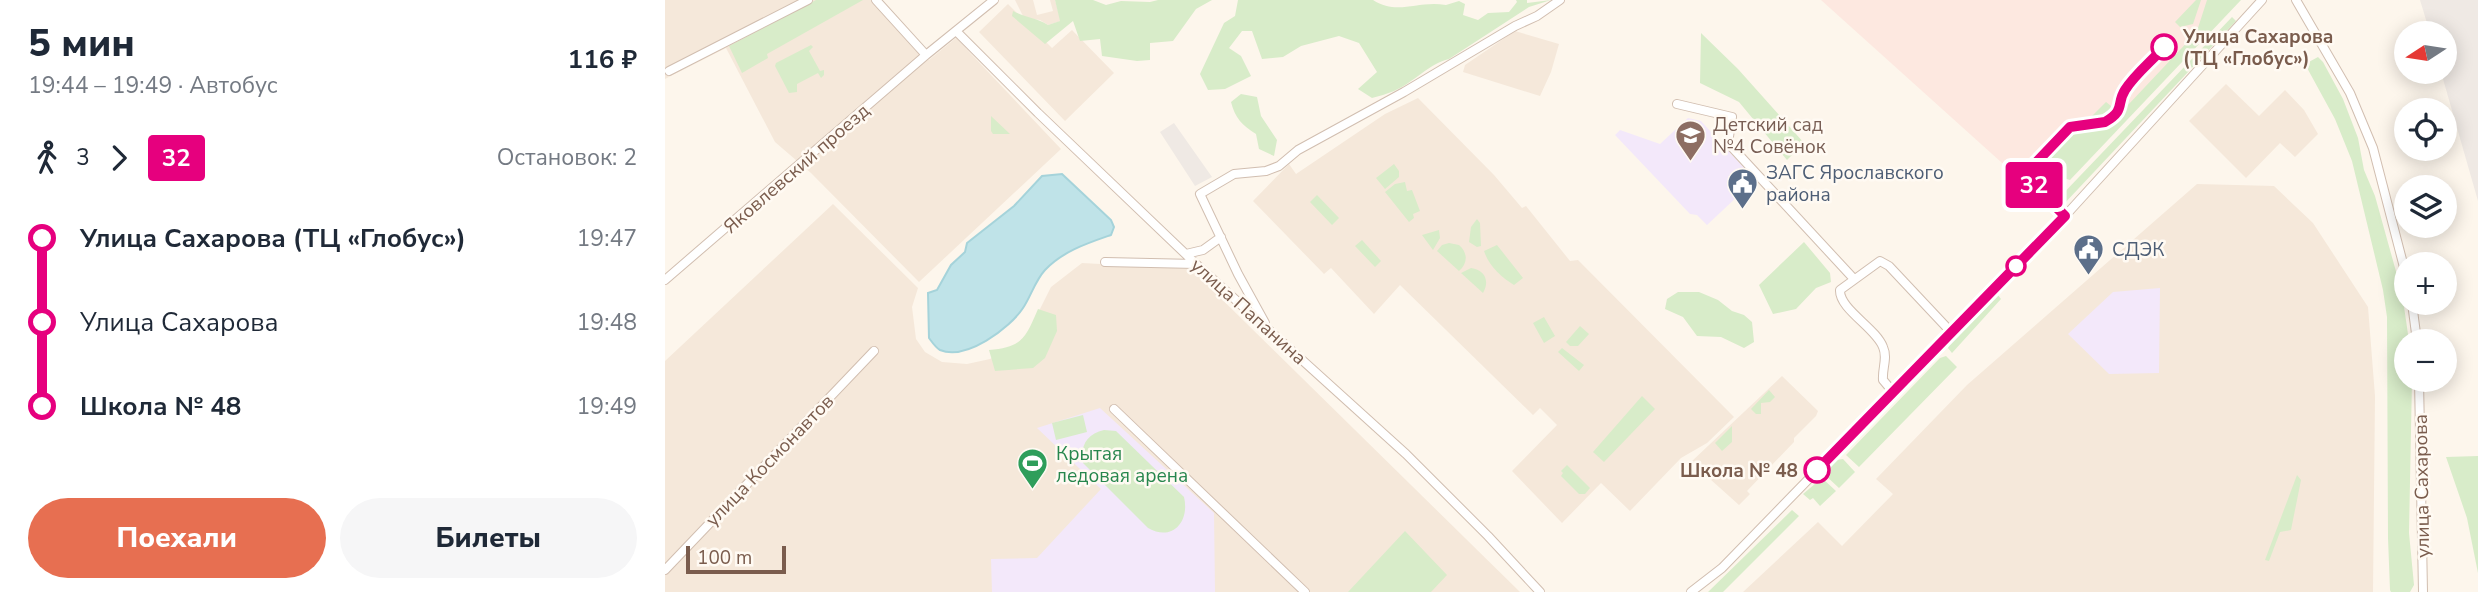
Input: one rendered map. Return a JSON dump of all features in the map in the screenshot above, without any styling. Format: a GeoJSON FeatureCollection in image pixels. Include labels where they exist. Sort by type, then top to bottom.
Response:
{"type":"FeatureCollection","features":[{"type":"Feature","properties":{"kind":"street"},"geometry":{"type":"LineString","coordinates":[[669,71],[808,0]]}},
{"type":"Feature","properties":{"kind":"street"},"geometry":{"type":"LineString","coordinates":[[876,0],[926,55]]}},
{"type":"Feature","properties":{"kind":"street","name":"Яковлевский проезд"},"geometry":{"type":"LineString","coordinates":[[665,280],[926,55],[994,0]]}},
{"type":"Feature","properties":{"kind":"street"},"geometry":{"type":"LineString","coordinates":[[1268,328],[1238,274],[1200,194],[1234,174],[1266,171],[1279,166],[1298,150],[1537,16],[1560,0]]}},
{"type":"Feature","properties":{"kind":"street"},"geometry":{"type":"LineString","coordinates":[[1691,592],[1699,589],[1731,559],[2065,216],[2262,0]]}},
{"type":"Feature","properties":{"kind":"street"},"geometry":{"type":"LineString","coordinates":[[2296,0],[2350,93],[2373,148],[2400,252]]}},
{"type":"Feature","properties":{"kind":"street","name":"улица Папанина"},"geometry":{"type":"LineString","coordinates":[[956,31],[1196,264],[1406,454],[1540,592]]}},
{"type":"Feature","properties":{"kind":"street"},"geometry":{"type":"LineString","coordinates":[[1677,104],[1732,117],[1728,143],[1854,279]]}},
{"type":"Feature","properties":{"kind":"street"},"geometry":{"type":"LineString","coordinates":[[1186,254],[1203,250],[1221,237]]}},
{"type":"Feature","properties":{"kind":"street"},"geometry":{"type":"LineString","coordinates":[[1893,392],[1883,380],[1886,357],[1882,345],[1840,298],[1840,290],[1880,261],[1889,266],[1951,332]]}},
{"type":"Feature","properties":{"kind":"street"},"geometry":{"type":"LineString","coordinates":[[1105,262],[1196,264]]}},
{"type":"Feature","properties":{"kind":"street","name":"улица Космонавтов"},"geometry":{"type":"LineString","coordinates":[[665,570],[874,351]]}},
{"type":"Feature","properties":{"kind":"street","name":"улица Сахарова"},"geometry":{"type":"LineString","coordinates":[[2419,392],[2423,592]]}},
{"type":"Feature","properties":{"kind":"street"},"geometry":{"type":"LineString","coordinates":[[1114,409],[1305,592]]}},
{"type":"Feature","properties":{"kind":"shaded area"},"geometry":{"type":"Polygon","coordinates":[[[665,0],[882,0],[929,60],[956,38],[1061,149],[919,282],[811,173],[775,142],[726,48],[665,79],[665,0]]]}},
{"type":"Feature","properties":{"kind":"shaded area"},"geometry":{"type":"Polygon","coordinates":[[[1015,0],[1033,0],[1037,15],[1053,11],[1050,0],[1055,0],[1061,21],[1048,25],[1040,20],[1024,18],[1015,0]]]}},
{"type":"Feature","properties":{"kind":"shaded area"},"geometry":{"type":"Polygon","coordinates":[[[1821,0],[2237,0],[2041,198],[1821,0]]]}},
{"type":"Feature","properties":{"kind":"shaded area"},"geometry":{"type":"Polygon","coordinates":[[[2420,0],[2478,0],[2478,201],[2457,128],[2457,98],[2448,98],[2444,84],[2457,84],[2457,21],[2426,21],[2420,0]]]}},
{"type":"Feature","properties":{"kind":"shaded area"},"geometry":{"type":"Polygon","coordinates":[[[1008,4],[1052,48],[1072,30],[1114,73],[1065,121],[979,32],[1008,4]]]}},
{"type":"Feature","properties":{"kind":"shaded area"},"geometry":{"type":"Polygon","coordinates":[[[1515,31],[1559,44],[1540,96],[1463,72],[1465,65],[1515,31]]]}},
{"type":"Feature","properties":{"kind":"shaded area"},"geometry":{"type":"Polygon","coordinates":[[[2226,84],[2259,116],[2285,90],[2304,110],[2318,134],[2295,157],[2280,143],[2246,178],[2189,121],[2226,84]]]}},
{"type":"Feature","properties":{"kind":"shaded area"},"geometry":{"type":"Polygon","coordinates":[[[1418,98],[1494,175],[1522,208],[1526,206],[1570,261],[1578,260],[1734,417],[1707,443],[1681,458],[1630,511],[1601,483],[1562,523],[1512,471],[1557,425],[1540,408],[1533,415],[1400,285],[1374,314],[1331,268],[1324,274],[1253,201],[1289,164],[1296,174],[1385,114],[1418,98]]]}},
{"type":"Feature","properties":{"kind":"shaded area","name":"Детский сад №4 Совёнок"},"geometry":{"type":"Polygon","coordinates":[[[1688,118],[1701,121],[1755,180],[1707,225],[1697,215],[1690,214],[1615,135],[1620,130],[1660,144],[1688,118]]]}},
{"type":"Feature","properties":{"kind":"shaded area"},"geometry":{"type":"Polygon","coordinates":[[[1174,123],[1212,177],[1195,186],[1160,132],[1174,123]]]}},
{"type":"Feature","properties":{"kind":"shaded area"},"geometry":{"type":"Polygon","coordinates":[[[2197,184],[2274,186],[2313,223],[2368,307],[2375,396],[2373,592],[1743,592],[1818,522],[1842,546],[1893,494],[1876,479],[1967,385],[2197,184]]]}},
{"type":"Feature","properties":{"kind":"shaded area"},"geometry":{"type":"Polygon","coordinates":[[[833,204],[918,288],[912,307],[916,339],[925,352],[942,362],[967,364],[990,359],[1013,347],[1027,335],[1051,287],[1082,263],[1191,269],[1520,592],[665,592],[665,361],[833,204]]]}},
{"type":"Feature","properties":{"kind":"shaded area"},"geometry":{"type":"Polygon","coordinates":[[[2160,288],[2159,373],[2109,374],[2068,334],[2113,292],[2160,288]]]}},
{"type":"Feature","properties":{"kind":"shaded area"},"geometry":{"type":"Polygon","coordinates":[[[1782,376],[1818,411],[1794,438],[1794,442],[1747,491],[1750,494],[1739,505],[1691,462],[1782,376]]]}},
{"type":"Feature","properties":{"kind":"shaded area"},"geometry":{"type":"Polygon","coordinates":[[[1100,408],[1214,513],[1215,592],[992,592],[991,559],[1037,558],[1101,489],[1037,428],[1100,408]]]}},
{"type":"Feature","properties":{"kind":"green space"},"geometry":{"type":"Polygon","coordinates":[[[816,0],[863,0],[767,54],[768,58],[742,73],[729,46],[816,0]]]}},
{"type":"Feature","properties":{"kind":"green space"},"geometry":{"type":"Polygon","coordinates":[[[1055,0],[1093,0],[1106,5],[1121,1],[1212,0],[1196,9],[1173,41],[1150,43],[1150,60],[1137,61],[1102,56],[1100,39],[1080,41],[1073,21],[1045,44],[1012,16],[1013,11],[1048,25],[1060,21],[1055,0]]]}},
{"type":"Feature","properties":{"kind":"green space"},"geometry":{"type":"Polygon","coordinates":[[[1238,0],[1373,0],[1391,7],[1446,5],[1459,1],[1465,4],[1463,15],[1478,20],[1488,13],[1509,12],[1516,0],[1527,0],[1527,3],[1551,0],[1529,7],[1401,87],[1372,98],[1358,89],[1377,72],[1359,43],[1339,36],[1301,46],[1283,57],[1262,59],[1252,31],[1242,31],[1229,48],[1241,56],[1251,76],[1225,89],[1208,90],[1200,74],[1224,23],[1235,16],[1238,0]]]}},
{"type":"Feature","properties":{"kind":"green space"},"geometry":{"type":"Polygon","coordinates":[[[2196,0],[2201,0],[2193,24],[2180,27],[2175,22],[2196,0]]]}},
{"type":"Feature","properties":{"kind":"green space"},"geometry":{"type":"Polygon","coordinates":[[[2207,0],[2241,0],[2205,38],[2197,31],[2207,0]]]}},
{"type":"Feature","properties":{"kind":"green space"},"geometry":{"type":"Polygon","coordinates":[[[2232,17],[2236,21],[2063,205],[2057,200],[2232,17]]]}},
{"type":"Feature","properties":{"kind":"green space"},"geometry":{"type":"Polygon","coordinates":[[[1701,33],[1738,69],[1804,143],[1787,160],[1739,102],[1700,83],[1701,33]]]}},
{"type":"Feature","properties":{"kind":"green space"},"geometry":{"type":"Polygon","coordinates":[[[2195,34],[2202,41],[2070,180],[2036,170],[2069,136],[2111,123],[2195,34]]]}},
{"type":"Feature","properties":{"kind":"green space"},"geometry":{"type":"Polygon","coordinates":[[[811,45],[813,47],[809,51],[820,71],[824,70],[824,75],[821,78],[818,73],[797,84],[797,92],[789,93],[775,66],[776,63],[811,45]]]}},
{"type":"Feature","properties":{"kind":"green space"},"geometry":{"type":"Polygon","coordinates":[[[2318,57],[2323,62],[2343,99],[2358,138],[2364,170],[2375,196],[2394,264],[2394,315],[2405,315],[2407,329],[2394,329],[2394,392],[2412,392],[2409,533],[2414,585],[2410,592],[2390,590],[2387,317],[2383,290],[2352,161],[2335,119],[2306,66],[2318,57]]]}},
{"type":"Feature","properties":{"kind":"green space"},"geometry":{"type":"Polygon","coordinates":[[[1241,94],[1257,97],[1261,116],[1277,140],[1274,156],[1259,149],[1256,134],[1237,117],[1231,102],[1241,94]]]}},
{"type":"Feature","properties":{"kind":"green space"},"geometry":{"type":"Polygon","coordinates":[[[2106,102],[2115,109],[2107,117],[2087,121],[2106,102]]]}},
{"type":"Feature","properties":{"kind":"green space"},"geometry":{"type":"Polygon","coordinates":[[[991,116],[1010,134],[993,134],[991,116]]]}},
{"type":"Feature","properties":{"kind":"green space"},"geometry":{"type":"Polygon","coordinates":[[[1394,164],[1399,171],[1399,177],[1385,189],[1376,178],[1394,164]]]}},
{"type":"Feature","properties":{"kind":"green space"},"geometry":{"type":"Polygon","coordinates":[[[2035,173],[2066,184],[2054,197],[2033,175],[2035,173]]]}},
{"type":"Feature","properties":{"kind":"green space"},"geometry":{"type":"Polygon","coordinates":[[[1405,182],[1407,191],[1412,190],[1420,211],[1413,214],[1414,218],[1409,222],[1385,192],[1395,184],[1405,182]]]}},
{"type":"Feature","properties":{"kind":"green space"},"geometry":{"type":"Polygon","coordinates":[[[1317,195],[1339,218],[1332,225],[1310,202],[1317,195]]]}},
{"type":"Feature","properties":{"kind":"green space"},"geometry":{"type":"Polygon","coordinates":[[[1477,219],[1480,223],[1481,246],[1477,247],[1469,242],[1471,227],[1477,219]]]}},
{"type":"Feature","properties":{"kind":"green space"},"geometry":{"type":"Polygon","coordinates":[[[1439,230],[1440,238],[1433,250],[1422,235],[1439,230]]]}},
{"type":"Feature","properties":{"kind":"green space"},"geometry":{"type":"Polygon","coordinates":[[[1362,240],[1381,261],[1375,267],[1355,246],[1362,240]]]}},
{"type":"Feature","properties":{"kind":"green space"},"geometry":{"type":"Polygon","coordinates":[[[1804,242],[1830,273],[1831,282],[1816,288],[1796,309],[1773,314],[1759,285],[1804,242]]]}},
{"type":"Feature","properties":{"kind":"green space"},"geometry":{"type":"Polygon","coordinates":[[[1442,245],[1459,245],[1465,255],[1464,265],[1459,271],[1437,251],[1442,245]]]}},
{"type":"Feature","properties":{"kind":"green space"},"geometry":{"type":"Polygon","coordinates":[[[1497,245],[1523,278],[1514,285],[1496,271],[1486,256],[1484,251],[1497,245]]]}},
{"type":"Feature","properties":{"kind":"green space"},"geometry":{"type":"Polygon","coordinates":[[[1471,268],[1480,271],[1485,277],[1483,293],[1461,273],[1471,268]]]}},
{"type":"Feature","properties":{"kind":"green space"},"geometry":{"type":"Polygon","coordinates":[[[1678,292],[1699,292],[1744,315],[1752,322],[1754,342],[1744,348],[1721,337],[1697,336],[1683,317],[1665,309],[1667,299],[1678,292]]]}},
{"type":"Feature","properties":{"kind":"green space"},"geometry":{"type":"Polygon","coordinates":[[[1993,295],[1998,295],[2001,299],[1952,353],[1949,345],[1993,295]]]}},
{"type":"Feature","properties":{"kind":"green space"},"geometry":{"type":"Polygon","coordinates":[[[1038,309],[1056,315],[1057,331],[1045,358],[1033,368],[995,371],[989,350],[1016,344],[1026,334],[1038,309]]]}},
{"type":"Feature","properties":{"kind":"green space"},"geometry":{"type":"Polygon","coordinates":[[[1544,317],[1555,336],[1544,343],[1533,323],[1544,317]]]}},
{"type":"Feature","properties":{"kind":"green space"},"geometry":{"type":"Polygon","coordinates":[[[1580,326],[1589,334],[1578,346],[1570,346],[1566,342],[1580,326]]]}},
{"type":"Feature","properties":{"kind":"green space"},"geometry":{"type":"Polygon","coordinates":[[[1562,348],[1584,365],[1579,371],[1558,352],[1562,348]]]}},
{"type":"Feature","properties":{"kind":"green space"},"geometry":{"type":"Polygon","coordinates":[[[1946,356],[1957,367],[1859,467],[1846,455],[1940,358],[1946,356]]]}},
{"type":"Feature","properties":{"kind":"green space"},"geometry":{"type":"Polygon","coordinates":[[[1769,390],[1775,397],[1770,402],[1761,403],[1761,414],[1756,414],[1751,409],[1769,390]]]}},
{"type":"Feature","properties":{"kind":"green space"},"geometry":{"type":"Polygon","coordinates":[[[1642,396],[1655,409],[1604,462],[1593,452],[1642,396]]]}},
{"type":"Feature","properties":{"kind":"green space"},"geometry":{"type":"Polygon","coordinates":[[[1083,415],[1087,432],[1056,440],[1052,423],[1083,415]]]}},
{"type":"Feature","properties":{"kind":"green space"},"geometry":{"type":"Polygon","coordinates":[[[1732,426],[1732,442],[1722,451],[1715,443],[1732,426]]]}},
{"type":"Feature","properties":{"kind":"green space"},"geometry":{"type":"Polygon","coordinates":[[[1104,430],[1116,431],[1184,497],[1182,521],[1172,531],[1157,532],[1148,528],[1083,463],[1086,441],[1093,434],[1104,430]]]}},
{"type":"Feature","properties":{"kind":"green space"},"geometry":{"type":"Polygon","coordinates":[[[2478,456],[2478,573],[2467,518],[2446,457],[2478,456]]]}},
{"type":"Feature","properties":{"kind":"green space"},"geometry":{"type":"Polygon","coordinates":[[[1843,459],[1855,472],[1839,488],[1825,475],[1836,460],[1843,459]]]}},
{"type":"Feature","properties":{"kind":"green space"},"geometry":{"type":"Polygon","coordinates":[[[1567,465],[1590,488],[1585,494],[1579,494],[1561,476],[1561,471],[1567,465]]]}},
{"type":"Feature","properties":{"kind":"green space"},"geometry":{"type":"Polygon","coordinates":[[[2297,475],[2301,480],[2291,530],[2280,532],[2269,561],[2265,560],[2297,475]]]}},
{"type":"Feature","properties":{"kind":"green space"},"geometry":{"type":"Polygon","coordinates":[[[1822,478],[1836,491],[1820,506],[1813,498],[1810,500],[1803,494],[1822,478]]]}},
{"type":"Feature","properties":{"kind":"green space"},"geometry":{"type":"Polygon","coordinates":[[[1792,510],[1799,516],[1723,592],[1708,592],[1792,510]]]}},
{"type":"Feature","properties":{"kind":"green space"},"geometry":{"type":"Polygon","coordinates":[[[1405,531],[1447,575],[1431,592],[1348,592],[1405,531]]]}},
{"type":"Feature","properties":{"kind":"water"},"geometry":{"type":"Polygon","coordinates":[[[1062,174],[1111,220],[1114,227],[1111,235],[1076,248],[1052,263],[1042,274],[1017,316],[986,341],[962,351],[939,349],[929,338],[928,293],[937,290],[951,265],[965,252],[967,243],[1014,206],[1042,176],[1062,174]]]}},
{"type":"Feature","properties":{"kind":"bus line","name":"32"},"geometry":{"type":"LineString","coordinates":[[1817,470],[2065,216],[2024,175],[2070,127],[2105,122],[2121,109],[2123,92],[2164,47]]}},
{"type":"Feature","properties":{"kind":"place","name":"Улица Сахарова (ТЦ «Глобус»)"},"geometry":{"type":"Point","coordinates":[2164,47]}},
{"type":"Feature","properties":{"kind":"place","name":"Детский сад №4 Совёнок"},"geometry":{"type":"Point","coordinates":[1690,162]}},
{"type":"Feature","properties":{"kind":"place","name":"ЗАГС Ярославского района"},"geometry":{"type":"Point","coordinates":[1743,210]}},
{"type":"Feature","properties":{"kind":"place","name":"СДЭК"},"geometry":{"type":"Point","coordinates":[2089,276]}},
{"type":"Feature","properties":{"kind":"place","name":"Школа № 48"},"geometry":{"type":"Point","coordinates":[1817,470]}},
{"type":"Feature","properties":{"kind":"place","name":"Крытая ледовая арена"},"geometry":{"type":"Point","coordinates":[1033,491]}}]}
